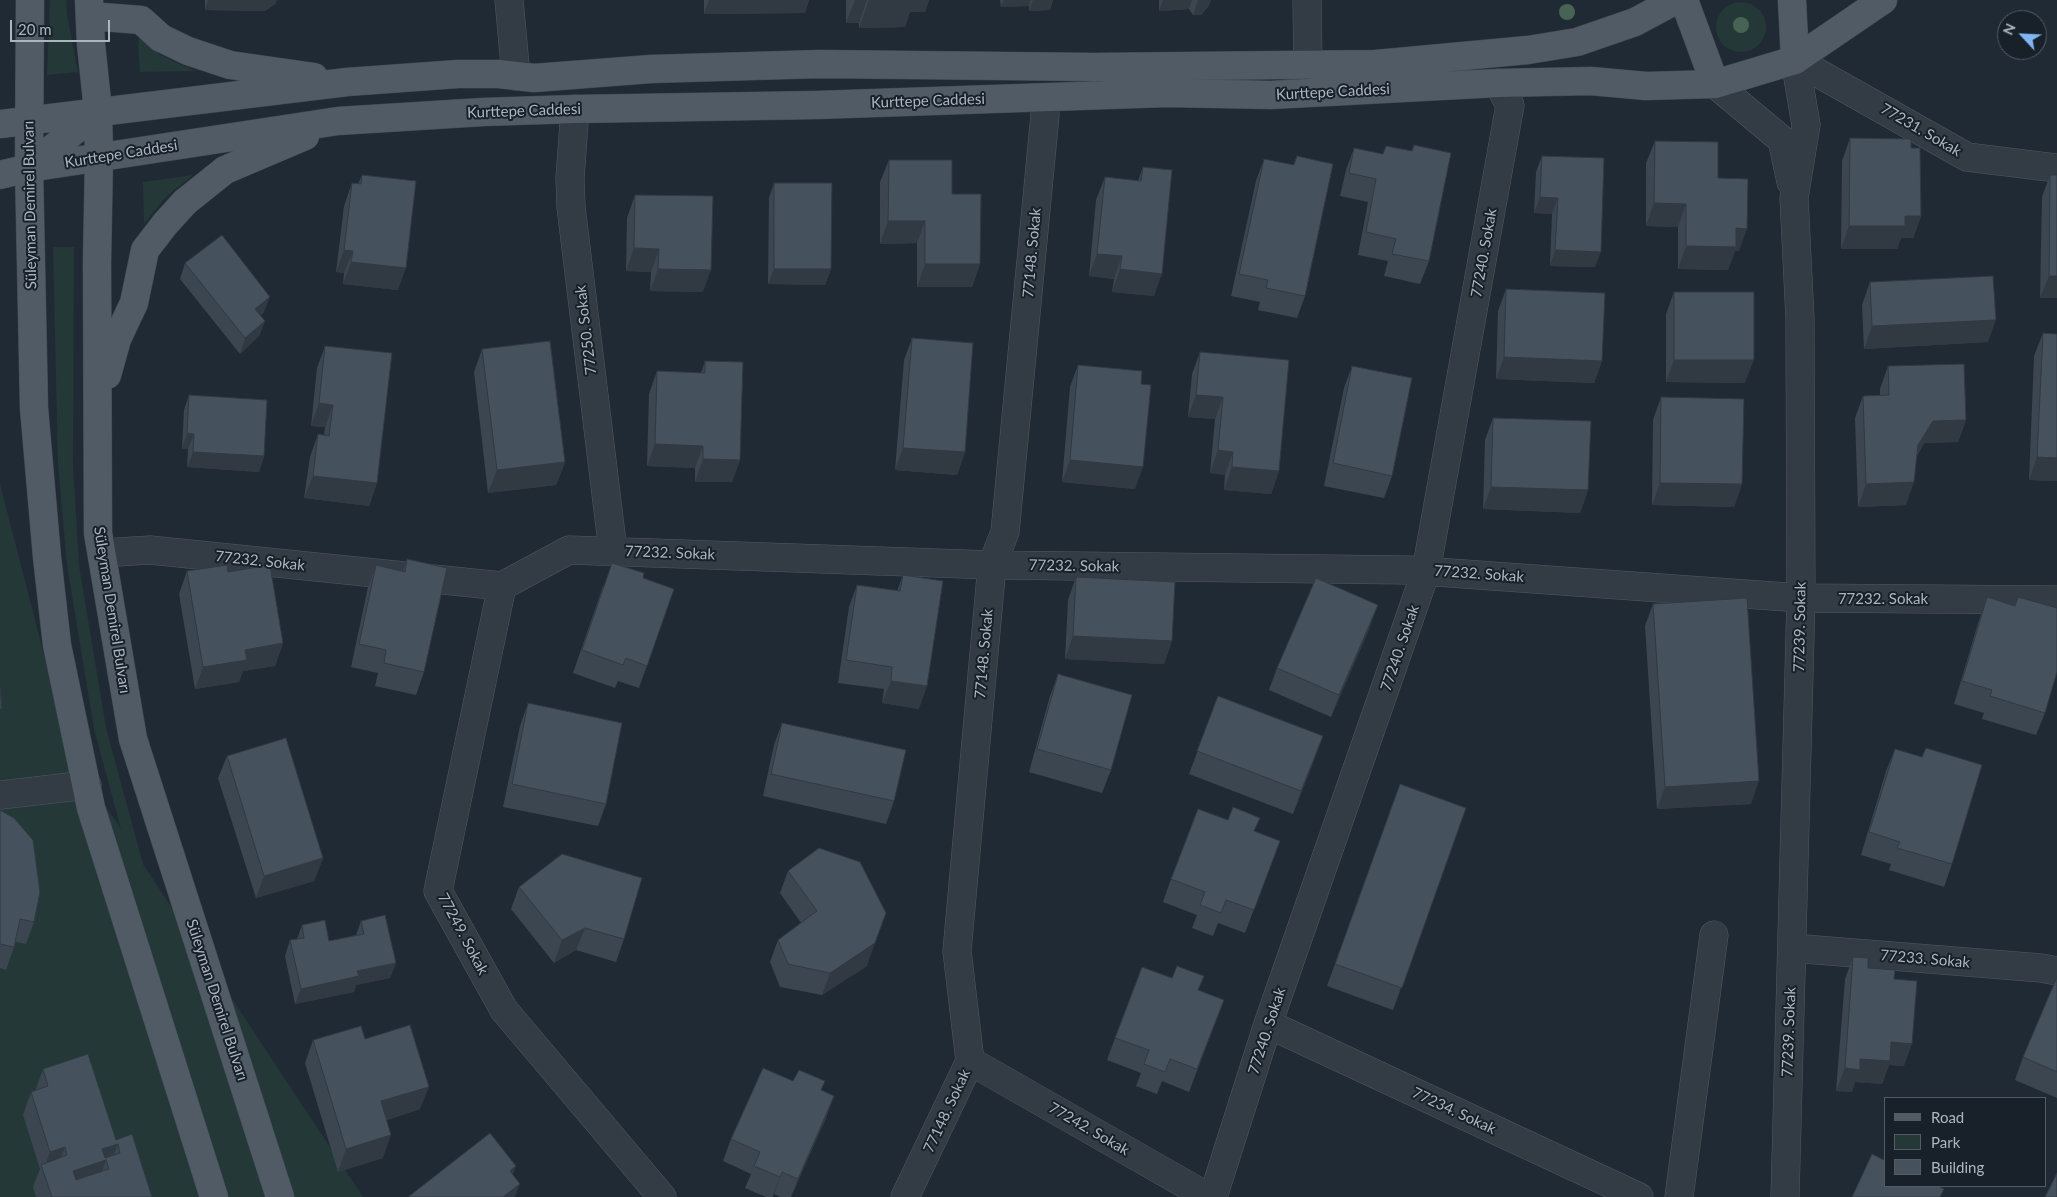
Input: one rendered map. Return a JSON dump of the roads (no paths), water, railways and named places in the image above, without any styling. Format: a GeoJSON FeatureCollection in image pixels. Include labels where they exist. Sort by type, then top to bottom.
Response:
{"type":"FeatureCollection","features":[{"type":"Feature","properties":{"kind":"main road","name":"Süleyman Demirel Bulvarı"},"geometry":{"type":"LineString","coordinates":[[30,0],[29,168],[34,408],[57,646],[91,808],[214,1197]]}},
{"type":"Feature","properties":{"kind":"main road","name":"Kurttepe Caddesi"},"geometry":{"type":"LineString","coordinates":[[0,124],[347,82],[458,74],[499,74],[534,78],[651,69],[820,64],[1012,67],[1376,64],[1528,50],[1577,42],[1635,22],[1676,0]]}},
{"type":"Feature","properties":{"kind":"main road"},"geometry":{"type":"LineString","coordinates":[[1684,0],[1714,84]]}},
{"type":"Feature","properties":{"kind":"main road"},"geometry":{"type":"LineString","coordinates":[[1792,0],[1795,60]]}},
{"type":"Feature","properties":{"kind":"main road"},"geometry":{"type":"LineString","coordinates":[[1795,60],[1883,0]]}},
{"type":"Feature","properties":{"kind":"main road","name":"Süleyman Demirel Bulvarı"},"geometry":{"type":"LineString","coordinates":[[90,8],[91,44],[98,111],[99,158],[96,262],[98,533],[133,739],[280,1197]]}},
{"type":"Feature","properties":{"kind":"main road"},"geometry":{"type":"LineString","coordinates":[[90,8],[141,20],[161,38],[188,51],[230,65],[347,82]]}},
{"type":"Feature","properties":{"kind":"main road","name":"Kurttepe Caddesi"},"geometry":{"type":"LineString","coordinates":[[0,175],[29,168],[338,121],[575,109],[808,105],[1167,94],[1271,95],[1498,83],[1591,81],[1646,86],[1714,84],[1795,60]]}},
{"type":"Feature","properties":{"kind":"main road"},"geometry":{"type":"LineString","coordinates":[[29,168],[98,111]]}},
{"type":"Feature","properties":{"kind":"main road"},"geometry":{"type":"LineString","coordinates":[[29,119],[99,158]]}},
{"type":"Feature","properties":{"kind":"main road"},"geometry":{"type":"LineString","coordinates":[[98,411],[117,340],[134,303],[144,250],[165,224],[185,202],[225,170],[338,121]]}},
{"type":"Feature","properties":{"kind":"street"},"geometry":{"type":"LineString","coordinates":[[510,0],[516,76]]}},
{"type":"Feature","properties":{"kind":"street"},"geometry":{"type":"LineString","coordinates":[[1307,0],[1308,65]]}},
{"type":"Feature","properties":{"kind":"street","name":"77231. Sokak"},"geometry":{"type":"LineString","coordinates":[[1795,60],[1967,157],[2057,168]]}},
{"type":"Feature","properties":{"kind":"street","name":"77239. Sokak"},"geometry":{"type":"LineString","coordinates":[[1785,1197],[1801,598],[1800,319],[1794,198],[1806,125],[1795,60]]}},
{"type":"Feature","properties":{"kind":"street","name":"77240. Sokak"},"geometry":{"type":"LineString","coordinates":[[1213,1197],[1268,1024],[1426,571],[1510,105],[1498,83]]}},
{"type":"Feature","properties":{"kind":"street"},"geometry":{"type":"LineString","coordinates":[[1714,84],[1782,140],[1794,198]]}},
{"type":"Feature","properties":{"kind":"street","name":"77148. Sokak"},"geometry":{"type":"LineString","coordinates":[[905,1197],[970,1062],[957,951],[992,565],[1005,532],[1044,125],[1044,98]]}},
{"type":"Feature","properties":{"kind":"street","name":"77250. Sokak"},"geometry":{"type":"LineString","coordinates":[[575,109],[570,178],[571,208],[613,551]]}},
{"type":"Feature","properties":{"kind":"street","name":"77232. Sokak"},"geometry":{"type":"LineString","coordinates":[[102,552],[150,550],[502,586],[569,550],[992,565],[1426,571],[1801,598],[2057,600]]}},
{"type":"Feature","properties":{"kind":"street","name":"77249. Sokak"},"geometry":{"type":"LineString","coordinates":[[502,586],[438,891],[504,1010],[662,1197]]}},
{"type":"Feature","properties":{"kind":"street"},"geometry":{"type":"LineString","coordinates":[[0,795],[87,785]]}},
{"type":"Feature","properties":{"kind":"street"},"geometry":{"type":"LineString","coordinates":[[1678,1197],[1714,935]]}},
{"type":"Feature","properties":{"kind":"street","name":"77233. Sokak"},"geometry":{"type":"LineString","coordinates":[[1792,948],[2041,968],[2057,971]]}},
{"type":"Feature","properties":{"kind":"street","name":"77234. Sokak"},"geometry":{"type":"LineString","coordinates":[[1268,1024],[1639,1197]]}},
{"type":"Feature","properties":{"kind":"street","name":"77242. Sokak"},"geometry":{"type":"LineString","coordinates":[[970,1062],[1208,1197]]}}]}
